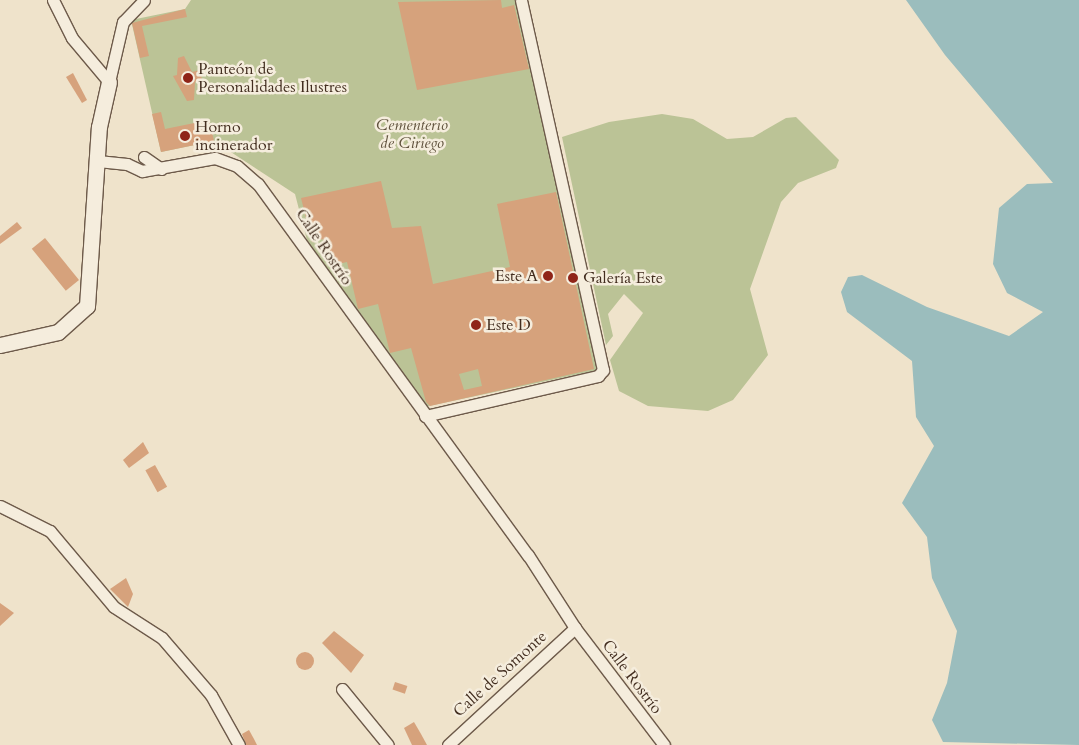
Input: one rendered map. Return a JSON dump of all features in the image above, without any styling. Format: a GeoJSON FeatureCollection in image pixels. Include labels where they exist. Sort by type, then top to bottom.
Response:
{"type":"FeatureCollection","features":[{"type":"Feature","properties":{"kind":"main road"},"geometry":{"type":"LineString","coordinates":[[0,345],[58,332],[87,306],[99,126],[109,82]]}},
{"type":"Feature","properties":{"kind":"street"},"geometry":{"type":"LineString","coordinates":[[52,0],[72,38],[109,82]]}},
{"type":"Feature","properties":{"kind":"street"},"geometry":{"type":"LineString","coordinates":[[109,82],[123,22],[144,0]]}},
{"type":"Feature","properties":{"kind":"street"},"geometry":{"type":"LineString","coordinates":[[425,416],[598,376],[604,370],[521,0]]}},
{"type":"Feature","properties":{"kind":"street"},"geometry":{"type":"LineString","coordinates":[[144,157],[161,169]]}},
{"type":"Feature","properties":{"kind":"street","name":"Calle Rostrío"},"geometry":{"type":"LineString","coordinates":[[98,161],[127,164],[142,171],[215,158],[250,175],[287,220],[425,416],[528,555],[575,628],[664,745]]}},
{"type":"Feature","properties":{"kind":"street"},"geometry":{"type":"LineString","coordinates":[[0,506],[50,531],[114,607],[150,626],[211,694],[239,745]]}},
{"type":"Feature","properties":{"kind":"street","name":"Calle de Somonte"},"geometry":{"type":"LineString","coordinates":[[448,745],[575,628]]}},
{"type":"Feature","properties":{"kind":"street"},"geometry":{"type":"LineString","coordinates":[[342,689],[388,745]]}},
{"type":"Feature","properties":{"kind":"green space","name":"Cementerio de Ciriego"},"geometry":{"type":"Polygon","coordinates":[[[191,0],[518,0],[598,370],[424,407],[309,248],[295,194],[214,141],[161,152],[131,20],[185,9],[191,0]]]}},
{"type":"Feature","properties":{"kind":"green space"},"geometry":{"type":"Polygon","coordinates":[[[662,114],[693,119],[727,139],[753,137],[786,118],[796,117],[839,160],[836,168],[798,183],[781,202],[750,289],[768,355],[733,400],[708,411],[648,406],[619,391],[610,360],[643,313],[624,294],[608,314],[613,336],[606,345],[562,137],[609,122],[662,114]]]}},
{"type":"Feature","properties":{"kind":"water"},"geometry":{"type":"Polygon","coordinates":[[[906,0],[1079,0],[1079,745],[943,742],[932,720],[947,683],[957,631],[932,578],[927,537],[902,503],[934,446],[916,417],[912,361],[847,312],[841,292],[848,277],[862,275],[927,307],[1009,336],[1043,312],[1007,293],[993,264],[999,208],[1027,184],[1053,183],[945,55],[906,0]]]}},
{"type":"Feature","properties":{"kind":"building"},"geometry":{"type":"Polygon","coordinates":[[[501,0],[502,8],[514,5],[529,69],[417,90],[398,2],[501,0]]]}},
{"type":"Feature","properties":{"kind":"building"},"geometry":{"type":"Polygon","coordinates":[[[185,9],[187,17],[142,26],[149,56],[140,58],[132,23],[185,9]]]}},
{"type":"Feature","properties":{"kind":"building","name":"Panteón de Personalidades Ilustres"},"geometry":{"type":"Polygon","coordinates":[[[184,56],[192,72],[200,70],[202,80],[195,82],[194,100],[187,101],[173,76],[177,75],[178,58],[184,56]]]}},
{"type":"Feature","properties":{"kind":"building"},"geometry":{"type":"Polygon","coordinates":[[[73,73],[87,100],[82,103],[66,77],[73,73]]]}},
{"type":"Feature","properties":{"kind":"building","name":"Horno incinerador"},"geometry":{"type":"Polygon","coordinates":[[[161,112],[165,129],[209,120],[214,141],[161,152],[152,114],[161,112]]]}},
{"type":"Feature","properties":{"kind":"building"},"geometry":{"type":"Polygon","coordinates":[[[381,181],[392,228],[421,226],[433,284],[510,267],[497,204],[556,192],[594,369],[430,406],[426,402],[411,348],[390,353],[378,304],[358,309],[347,262],[329,266],[323,239],[312,242],[301,198],[381,181]],[[478,369],[459,374],[464,390],[482,386],[478,369]]]}},
{"type":"Feature","properties":{"kind":"building"},"geometry":{"type":"Polygon","coordinates":[[[17,222],[22,228],[0,244],[0,236],[17,222]]]}},
{"type":"Feature","properties":{"kind":"building"},"geometry":{"type":"Polygon","coordinates":[[[45,238],[79,280],[66,291],[32,249],[45,238]]]}},
{"type":"Feature","properties":{"kind":"building"},"geometry":{"type":"Polygon","coordinates":[[[143,442],[149,453],[129,468],[123,460],[143,442]]]}},
{"type":"Feature","properties":{"kind":"building"},"geometry":{"type":"Polygon","coordinates":[[[155,465],[167,487],[157,492],[145,470],[155,465]]]}},
{"type":"Feature","properties":{"kind":"building"},"geometry":{"type":"Polygon","coordinates":[[[126,578],[133,594],[128,607],[110,589],[126,578]]]}},
{"type":"Feature","properties":{"kind":"building"},"geometry":{"type":"Polygon","coordinates":[[[0,603],[14,613],[0,626],[0,603]]]}},
{"type":"Feature","properties":{"kind":"building"},"geometry":{"type":"Polygon","coordinates":[[[334,631],[364,655],[351,673],[322,643],[334,631]]]}},
{"type":"Feature","properties":{"kind":"building"},"geometry":{"type":"Polygon","coordinates":[[[301,652],[309,652],[314,657],[312,668],[301,670],[296,665],[296,657],[301,652]]]}},
{"type":"Feature","properties":{"kind":"building"},"geometry":{"type":"Polygon","coordinates":[[[395,682],[407,686],[405,694],[393,690],[395,682]]]}},
{"type":"Feature","properties":{"kind":"building"},"geometry":{"type":"Polygon","coordinates":[[[414,722],[427,745],[412,745],[404,728],[414,722]]]}},
{"type":"Feature","properties":{"kind":"building"},"geometry":{"type":"Polygon","coordinates":[[[249,730],[257,745],[246,745],[242,734],[249,730]]]}},
{"type":"Feature","properties":{"kind":"place","name":"Panteón de Personalidades Ilustres"},"geometry":{"type":"Point","coordinates":[188,78]}},
{"type":"Feature","properties":{"kind":"place","name":"Horno incinerador"},"geometry":{"type":"Point","coordinates":[185,136]}},
{"type":"Feature","properties":{"kind":"place","name":"Este A"},"geometry":{"type":"Point","coordinates":[548,276]}},
{"type":"Feature","properties":{"kind":"place","name":"Galería Este"},"geometry":{"type":"Point","coordinates":[573,278]}},
{"type":"Feature","properties":{"kind":"place","name":"Este D"},"geometry":{"type":"Point","coordinates":[476,325]}}]}
